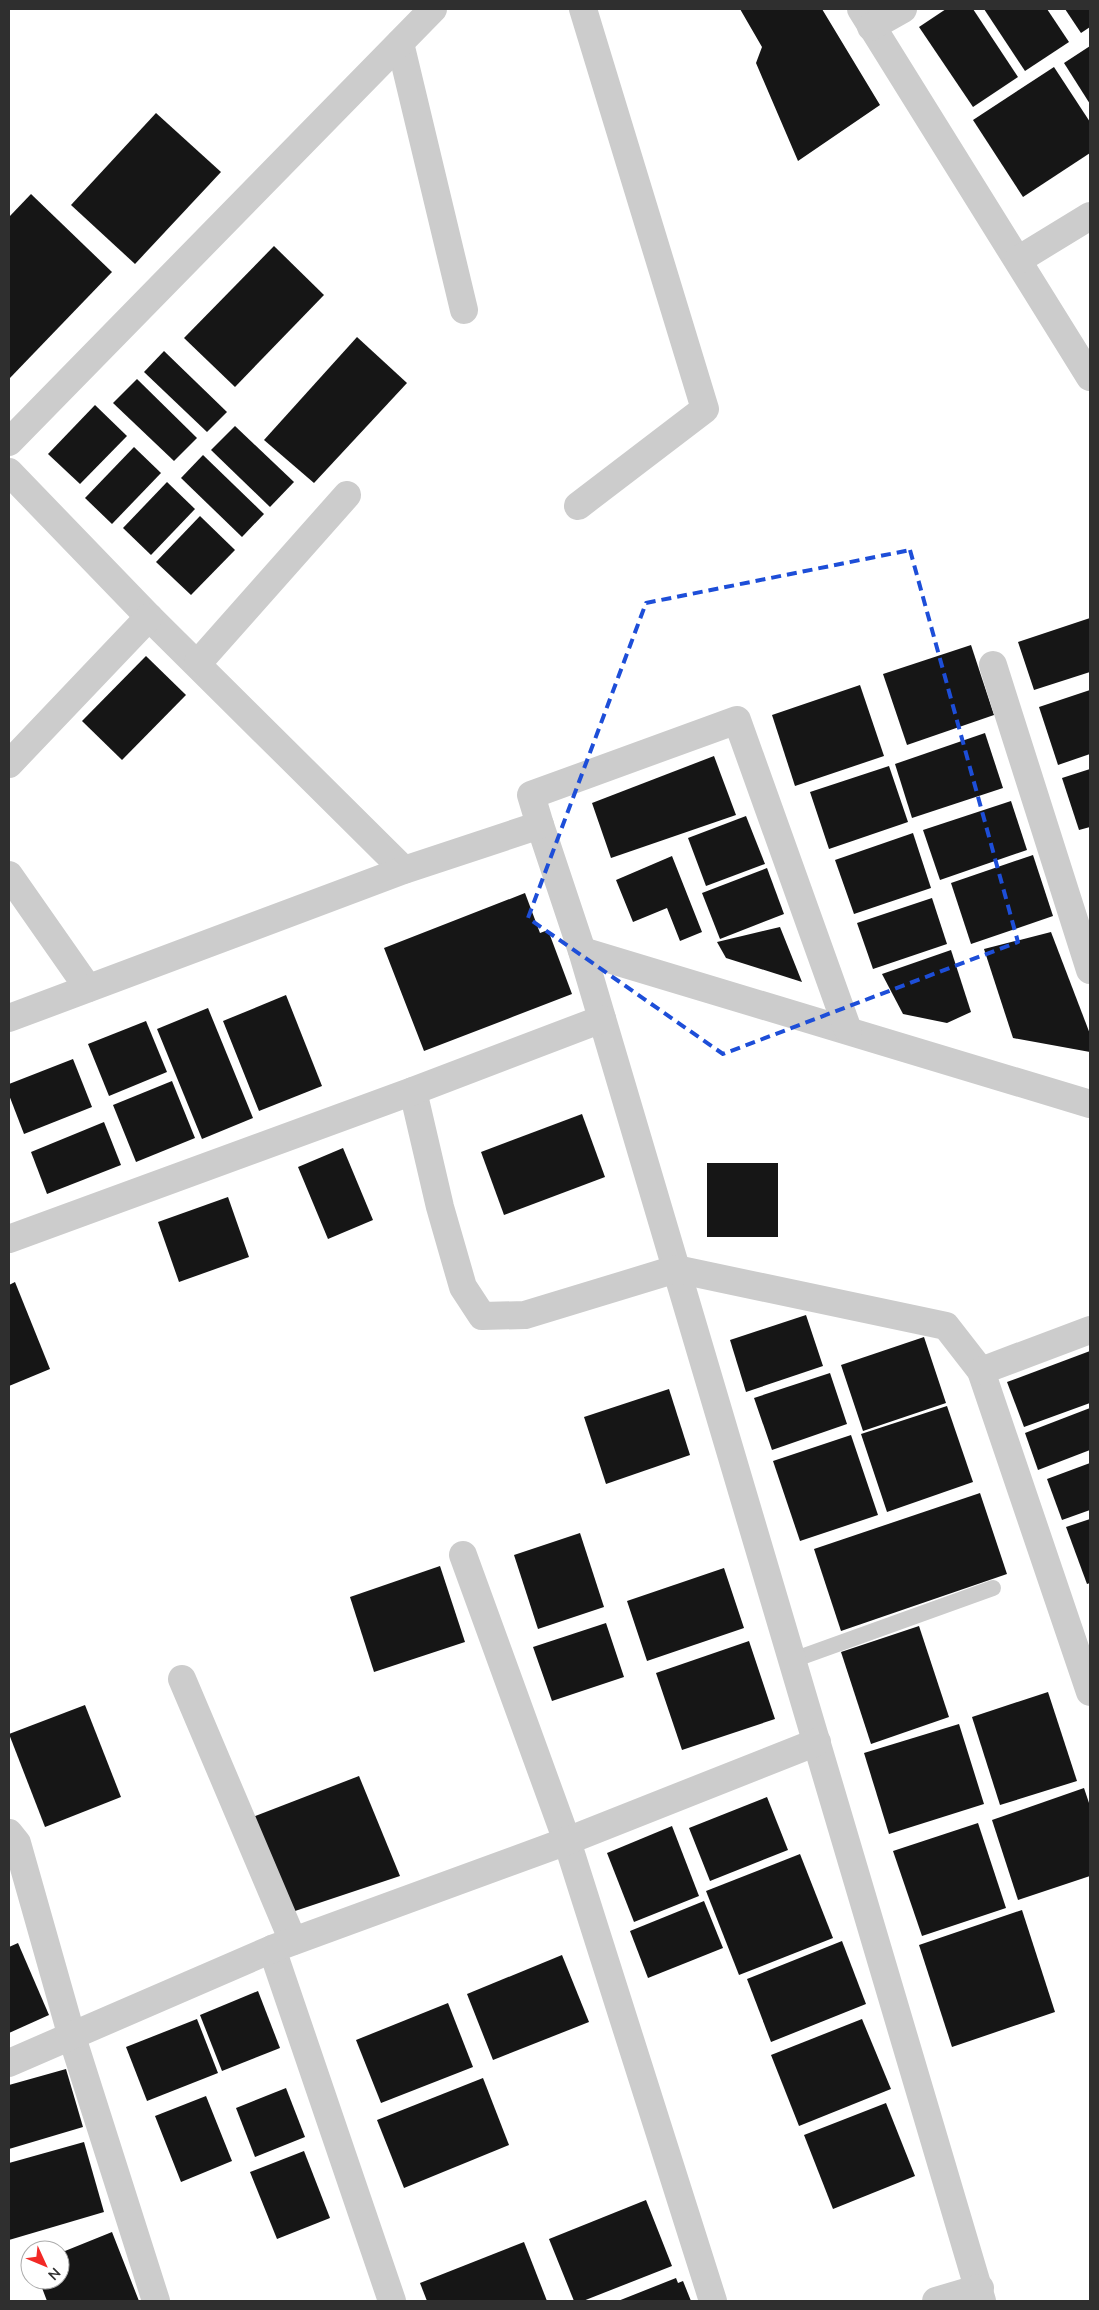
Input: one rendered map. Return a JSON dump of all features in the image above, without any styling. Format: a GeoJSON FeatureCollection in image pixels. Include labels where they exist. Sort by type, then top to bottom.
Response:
{"type":"FeatureCollection","features":[{"type":"Feature","properties":{"kind":"street"},"geometry":{"type":"LineString","coordinates":[[9,442],[433,9]]}},
{"type":"Feature","properties":{"kind":"street"},"geometry":{"type":"LineString","coordinates":[[578,506],[705,409],[583,9]]}},
{"type":"Feature","properties":{"kind":"street"},"geometry":{"type":"LineString","coordinates":[[903,9],[866,18],[1090,377]]}},
{"type":"Feature","properties":{"kind":"street"},"geometry":{"type":"LineString","coordinates":[[400,42],[464,310]]}},
{"type":"Feature","properties":{"kind":"street"},"geometry":{"type":"LineString","coordinates":[[1018,260],[1090,216]]}},
{"type":"Feature","properties":{"kind":"street"},"geometry":{"type":"LineString","coordinates":[[9,472],[149,617],[198,663],[404,870]]}},
{"type":"Feature","properties":{"kind":"street"},"geometry":{"type":"LineString","coordinates":[[198,663],[347,495]]}},
{"type":"Feature","properties":{"kind":"street"},"geometry":{"type":"LineString","coordinates":[[9,764],[149,617]]}},
{"type":"Feature","properties":{"kind":"street"},"geometry":{"type":"LineString","coordinates":[[993,665],[1090,970]]}},
{"type":"Feature","properties":{"kind":"street"},"geometry":{"type":"LineString","coordinates":[[848,1030],[737,720],[532,795],[540,825],[582,951],[981,2294],[936,2301]]}},
{"type":"Feature","properties":{"kind":"street"},"geometry":{"type":"LineString","coordinates":[[9,1018],[404,870],[540,825]]}},
{"type":"Feature","properties":{"kind":"street"},"geometry":{"type":"LineString","coordinates":[[9,875],[88,988]]}},
{"type":"Feature","properties":{"kind":"street"},"geometry":{"type":"LineString","coordinates":[[582,951],[1090,1104]]}},
{"type":"Feature","properties":{"kind":"street"},"geometry":{"type":"LineString","coordinates":[[9,1238],[413,1091],[602,1019]]}},
{"type":"Feature","properties":{"kind":"street"},"geometry":{"type":"LineString","coordinates":[[413,1091],[440,1207],[463,1287],[482,1316],[526,1315],[676,1269],[946,1326],[980,1371],[1090,1692]]}},
{"type":"Feature","properties":{"kind":"street"},"geometry":{"type":"LineString","coordinates":[[980,1371],[1090,1330]]}},
{"type":"Feature","properties":{"kind":"street"},"geometry":{"type":"LineString","coordinates":[[463,1556],[567,1841],[713,2301]]}},
{"type":"Feature","properties":{"kind":"street"},"geometry":{"type":"LineString","coordinates":[[182,1679],[282,1945],[392,2301]]}},
{"type":"Feature","properties":{"kind":"street"},"geometry":{"type":"LineString","coordinates":[[9,2063],[282,1945],[567,1841],[817,1742]]}},
{"type":"Feature","properties":{"kind":"street"},"geometry":{"type":"LineString","coordinates":[[9,1833],[17,1843],[72,2037],[156,2301]]}},
{"type":"Feature","properties":{"kind":"lane"},"geometry":{"type":"LineString","coordinates":[[793,1660],[993,1588]]}},
{"type":"Feature","properties":{"kind":"highlighted area"},"geometry":{"type":"Polygon","coordinates":[[[910,550],[1018,942],[723,1054],[528,918],[646,603],[910,550]]]}},
{"type":"Feature","properties":{"kind":"building"},"geometry":{"type":"Polygon","coordinates":[[[740,9],[822,9],[880,105],[798,161],[756,63],[762,47],[740,9]]]}},
{"type":"Feature","properties":{"kind":"building"},"geometry":{"type":"Polygon","coordinates":[[[946,9],[973,9],[1018,77],[973,107],[919,27],[946,9]]]}},
{"type":"Feature","properties":{"kind":"building"},"geometry":{"type":"Polygon","coordinates":[[[984,9],[1047,9],[1069,42],[1025,71],[984,9]]]}},
{"type":"Feature","properties":{"kind":"building"},"geometry":{"type":"Polygon","coordinates":[[[1065,9],[1090,9],[1090,27],[1081,33],[1065,9]]]}},
{"type":"Feature","properties":{"kind":"building"},"geometry":{"type":"Polygon","coordinates":[[[1090,46],[1090,104],[1064,63],[1090,46]]]}},
{"type":"Feature","properties":{"kind":"building"},"geometry":{"type":"Polygon","coordinates":[[[1054,67],[1090,122],[1090,153],[1023,197],[973,120],[1054,67]]]}},
{"type":"Feature","properties":{"kind":"building"},"geometry":{"type":"Polygon","coordinates":[[[156,113],[221,172],[135,264],[71,205],[156,113]]]}},
{"type":"Feature","properties":{"kind":"building"},"geometry":{"type":"Polygon","coordinates":[[[31,194],[112,272],[9,379],[9,217],[31,194]]]}},
{"type":"Feature","properties":{"kind":"building"},"geometry":{"type":"Polygon","coordinates":[[[274,246],[324,295],[235,387],[184,338],[274,246]]]}},
{"type":"Feature","properties":{"kind":"building"},"geometry":{"type":"Polygon","coordinates":[[[357,337],[407,383],[314,483],[264,440],[357,337]]]}},
{"type":"Feature","properties":{"kind":"building"},"geometry":{"type":"Polygon","coordinates":[[[164,351],[227,412],[207,432],[144,372],[164,351]]]}},
{"type":"Feature","properties":{"kind":"building"},"geometry":{"type":"Polygon","coordinates":[[[137,379],[197,438],[174,461],[113,403],[137,379]]]}},
{"type":"Feature","properties":{"kind":"building"},"geometry":{"type":"Polygon","coordinates":[[[95,405],[127,436],[80,484],[48,454],[95,405]]]}},
{"type":"Feature","properties":{"kind":"building"},"geometry":{"type":"Polygon","coordinates":[[[235,426],[294,482],[270,507],[211,450],[235,426]]]}},
{"type":"Feature","properties":{"kind":"building"},"geometry":{"type":"Polygon","coordinates":[[[134,447],[161,473],[112,524],[85,498],[134,447]]]}},
{"type":"Feature","properties":{"kind":"building"},"geometry":{"type":"Polygon","coordinates":[[[203,455],[264,514],[242,537],[181,478],[203,455]]]}},
{"type":"Feature","properties":{"kind":"building"},"geometry":{"type":"Polygon","coordinates":[[[167,482],[195,509],[151,555],[123,528],[167,482]]]}},
{"type":"Feature","properties":{"kind":"building"},"geometry":{"type":"Polygon","coordinates":[[[200,516],[235,550],[191,595],[156,562],[200,516]]]}},
{"type":"Feature","properties":{"kind":"building"},"geometry":{"type":"Polygon","coordinates":[[[1090,618],[1090,672],[1034,690],[1018,642],[1090,618]]]}},
{"type":"Feature","properties":{"kind":"building"},"geometry":{"type":"Polygon","coordinates":[[[971,645],[994,715],[907,745],[883,674],[971,645]]]}},
{"type":"Feature","properties":{"kind":"building"},"geometry":{"type":"Polygon","coordinates":[[[146,656],[186,695],[122,760],[82,721],[146,656]]]}},
{"type":"Feature","properties":{"kind":"building"},"geometry":{"type":"Polygon","coordinates":[[[860,685],[884,756],[795,786],[772,715],[860,685]]]}},
{"type":"Feature","properties":{"kind":"building"},"geometry":{"type":"Polygon","coordinates":[[[1090,690],[1090,754],[1058,765],[1039,707],[1090,690]]]}},
{"type":"Feature","properties":{"kind":"building"},"geometry":{"type":"Polygon","coordinates":[[[985,733],[1003,788],[912,818],[895,764],[985,733]]]}},
{"type":"Feature","properties":{"kind":"building"},"geometry":{"type":"Polygon","coordinates":[[[714,756],[736,815],[611,858],[592,803],[714,756]]]}},
{"type":"Feature","properties":{"kind":"building"},"geometry":{"type":"Polygon","coordinates":[[[889,766],[908,822],[829,849],[810,792],[889,766]]]}},
{"type":"Feature","properties":{"kind":"building"},"geometry":{"type":"Polygon","coordinates":[[[1090,769],[1090,827],[1079,830],[1062,778],[1090,769]]]}},
{"type":"Feature","properties":{"kind":"building"},"geometry":{"type":"Polygon","coordinates":[[[1011,801],[1027,850],[940,880],[923,830],[1011,801]]]}},
{"type":"Feature","properties":{"kind":"building"},"geometry":{"type":"Polygon","coordinates":[[[746,816],[765,864],[706,886],[688,838],[746,816]]]}},
{"type":"Feature","properties":{"kind":"building"},"geometry":{"type":"Polygon","coordinates":[[[913,833],[931,888],[854,914],[835,860],[913,833]]]}},
{"type":"Feature","properties":{"kind":"building"},"geometry":{"type":"Polygon","coordinates":[[[1033,855],[1053,916],[971,944],[951,883],[1033,855]]]}},
{"type":"Feature","properties":{"kind":"building"},"geometry":{"type":"Polygon","coordinates":[[[672,856],[702,932],[680,941],[667,908],[633,922],[616,880],[672,856]]]}},
{"type":"Feature","properties":{"kind":"building"},"geometry":{"type":"Polygon","coordinates":[[[767,868],[784,914],[720,939],[702,893],[767,868]]]}},
{"type":"Feature","properties":{"kind":"building"},"geometry":{"type":"Polygon","coordinates":[[[525,893],[540,933],[548,930],[572,994],[424,1051],[384,948],[525,893]]]}},
{"type":"Feature","properties":{"kind":"building"},"geometry":{"type":"Polygon","coordinates":[[[932,898],[947,944],[873,969],[857,923],[932,898]]]}},
{"type":"Feature","properties":{"kind":"building"},"geometry":{"type":"Polygon","coordinates":[[[780,927],[802,982],[726,958],[717,942],[780,927]]]}},
{"type":"Feature","properties":{"kind":"building"},"geometry":{"type":"Polygon","coordinates":[[[1051,932],[1090,1034],[1090,1052],[1013,1038],[984,949],[1051,932]]]}},
{"type":"Feature","properties":{"kind":"building"},"geometry":{"type":"Polygon","coordinates":[[[951,950],[971,1012],[947,1023],[903,1014],[882,974],[951,950]]]}},
{"type":"Feature","properties":{"kind":"building"},"geometry":{"type":"Polygon","coordinates":[[[286,995],[322,1086],[259,1111],[223,1021],[286,995]]]}},
{"type":"Feature","properties":{"kind":"building"},"geometry":{"type":"Polygon","coordinates":[[[208,1008],[253,1118],[202,1139],[157,1029],[208,1008]]]}},
{"type":"Feature","properties":{"kind":"building"},"geometry":{"type":"Polygon","coordinates":[[[146,1021],[167,1072],[109,1096],[88,1044],[146,1021]]]}},
{"type":"Feature","properties":{"kind":"building"},"geometry":{"type":"Polygon","coordinates":[[[73,1059],[92,1107],[24,1134],[9,1095],[9,1084],[73,1059]]]}},
{"type":"Feature","properties":{"kind":"building"},"geometry":{"type":"Polygon","coordinates":[[[172,1081],[195,1138],[136,1162],[113,1105],[172,1081]]]}},
{"type":"Feature","properties":{"kind":"building"},"geometry":{"type":"Polygon","coordinates":[[[582,1114],[605,1177],[504,1215],[481,1152],[582,1114]]]}},
{"type":"Feature","properties":{"kind":"building"},"geometry":{"type":"Polygon","coordinates":[[[104,1122],[121,1165],[47,1194],[31,1152],[104,1122]]]}},
{"type":"Feature","properties":{"kind":"building"},"geometry":{"type":"Polygon","coordinates":[[[343,1148],[373,1220],[328,1239],[298,1167],[343,1148]]]}},
{"type":"Feature","properties":{"kind":"building"},"geometry":{"type":"Polygon","coordinates":[[[707,1163],[778,1163],[778,1237],[707,1237],[707,1163]]]}},
{"type":"Feature","properties":{"kind":"building"},"geometry":{"type":"Polygon","coordinates":[[[228,1197],[249,1257],[179,1282],[158,1222],[228,1197]]]}},
{"type":"Feature","properties":{"kind":"building"},"geometry":{"type":"Polygon","coordinates":[[[15,1282],[50,1369],[9,1386],[9,1285],[15,1282]]]}},
{"type":"Feature","properties":{"kind":"building"},"geometry":{"type":"Polygon","coordinates":[[[806,1315],[823,1366],[746,1392],[730,1340],[806,1315]]]}},
{"type":"Feature","properties":{"kind":"building"},"geometry":{"type":"Polygon","coordinates":[[[924,1337],[946,1403],[863,1431],[841,1365],[924,1337]]]}},
{"type":"Feature","properties":{"kind":"building"},"geometry":{"type":"Polygon","coordinates":[[[1090,1351],[1090,1403],[1024,1427],[1007,1382],[1090,1351]]]}},
{"type":"Feature","properties":{"kind":"building"},"geometry":{"type":"Polygon","coordinates":[[[830,1373],[847,1424],[772,1450],[754,1398],[830,1373]]]}},
{"type":"Feature","properties":{"kind":"building"},"geometry":{"type":"Polygon","coordinates":[[[669,1389],[690,1455],[606,1484],[584,1417],[669,1389]]]}},
{"type":"Feature","properties":{"kind":"building"},"geometry":{"type":"Polygon","coordinates":[[[947,1406],[973,1482],[887,1512],[861,1434],[947,1406]]]}},
{"type":"Feature","properties":{"kind":"building"},"geometry":{"type":"Polygon","coordinates":[[[1090,1408],[1090,1450],[1038,1470],[1025,1433],[1090,1408]]]}},
{"type":"Feature","properties":{"kind":"building"},"geometry":{"type":"Polygon","coordinates":[[[851,1435],[878,1515],[800,1541],[773,1461],[851,1435]]]}},
{"type":"Feature","properties":{"kind":"building"},"geometry":{"type":"Polygon","coordinates":[[[1090,1463],[1090,1510],[1062,1520],[1047,1479],[1090,1463]]]}},
{"type":"Feature","properties":{"kind":"building"},"geometry":{"type":"Polygon","coordinates":[[[980,1493],[1007,1574],[841,1631],[814,1549],[980,1493]]]}},
{"type":"Feature","properties":{"kind":"building"},"geometry":{"type":"Polygon","coordinates":[[[1090,1519],[1090,1583],[1087,1584],[1066,1527],[1090,1519]]]}},
{"type":"Feature","properties":{"kind":"building"},"geometry":{"type":"Polygon","coordinates":[[[580,1533],[604,1607],[538,1629],[514,1555],[580,1533]]]}},
{"type":"Feature","properties":{"kind":"building"},"geometry":{"type":"Polygon","coordinates":[[[440,1566],[465,1642],[374,1672],[350,1597],[440,1566]]]}},
{"type":"Feature","properties":{"kind":"building"},"geometry":{"type":"Polygon","coordinates":[[[724,1568],[744,1628],[647,1661],[627,1601],[724,1568]]]}},
{"type":"Feature","properties":{"kind":"building"},"geometry":{"type":"Polygon","coordinates":[[[606,1623],[624,1677],[552,1701],[533,1647],[606,1623]]]}},
{"type":"Feature","properties":{"kind":"building"},"geometry":{"type":"Polygon","coordinates":[[[919,1626],[949,1717],[871,1744],[841,1652],[919,1626]]]}},
{"type":"Feature","properties":{"kind":"building"},"geometry":{"type":"Polygon","coordinates":[[[749,1641],[775,1719],[682,1750],[656,1673],[749,1641]]]}},
{"type":"Feature","properties":{"kind":"building"},"geometry":{"type":"Polygon","coordinates":[[[1048,1692],[1077,1781],[1000,1805],[972,1717],[1048,1692]]]}},
{"type":"Feature","properties":{"kind":"building"},"geometry":{"type":"Polygon","coordinates":[[[85,1705],[121,1797],[45,1827],[9,1734],[85,1705]]]}},
{"type":"Feature","properties":{"kind":"building"},"geometry":{"type":"Polygon","coordinates":[[[959,1724],[984,1804],[889,1834],[864,1753],[959,1724]]]}},
{"type":"Feature","properties":{"kind":"building"},"geometry":{"type":"Polygon","coordinates":[[[359,1776],[400,1876],[286,1914],[245,1820],[359,1776]]]}},
{"type":"Feature","properties":{"kind":"building"},"geometry":{"type":"Polygon","coordinates":[[[1084,1788],[1090,1806],[1090,1876],[1018,1900],[992,1820],[1084,1788]]]}},
{"type":"Feature","properties":{"kind":"building"},"geometry":{"type":"Polygon","coordinates":[[[767,1797],[788,1850],[710,1881],[689,1828],[767,1797]]]}},
{"type":"Feature","properties":{"kind":"building"},"geometry":{"type":"Polygon","coordinates":[[[978,1823],[1006,1908],[922,1936],[893,1851],[978,1823]]]}},
{"type":"Feature","properties":{"kind":"building"},"geometry":{"type":"Polygon","coordinates":[[[672,1826],[699,1896],[634,1922],[607,1853],[672,1826]]]}},
{"type":"Feature","properties":{"kind":"building"},"geometry":{"type":"Polygon","coordinates":[[[800,1854],[833,1938],[739,1975],[706,1891],[800,1854]]]}},
{"type":"Feature","properties":{"kind":"building"},"geometry":{"type":"Polygon","coordinates":[[[704,1901],[723,1948],[648,1978],[630,1931],[704,1901]]]}},
{"type":"Feature","properties":{"kind":"building"},"geometry":{"type":"Polygon","coordinates":[[[1022,1910],[1055,2012],[952,2047],[919,1945],[1022,1910]]]}},
{"type":"Feature","properties":{"kind":"building"},"geometry":{"type":"Polygon","coordinates":[[[842,1941],[866,2004],[771,2042],[747,1979],[842,1941]]]}},
{"type":"Feature","properties":{"kind":"building"},"geometry":{"type":"Polygon","coordinates":[[[18,1943],[49,2015],[9,2033],[9,1947],[18,1943]]]}},
{"type":"Feature","properties":{"kind":"building"},"geometry":{"type":"Polygon","coordinates":[[[562,1955],[589,2022],[493,2060],[467,1994],[562,1955]]]}},
{"type":"Feature","properties":{"kind":"building"},"geometry":{"type":"Polygon","coordinates":[[[258,1991],[280,2048],[222,2071],[200,2015],[258,1991]]]}},
{"type":"Feature","properties":{"kind":"building"},"geometry":{"type":"Polygon","coordinates":[[[448,2003],[473,2067],[381,2103],[356,2040],[448,2003]]]}},
{"type":"Feature","properties":{"kind":"building"},"geometry":{"type":"Polygon","coordinates":[[[197,2019],[218,2073],[147,2101],[126,2047],[197,2019]]]}},
{"type":"Feature","properties":{"kind":"building"},"geometry":{"type":"Polygon","coordinates":[[[862,2019],[891,2089],[799,2126],[771,2055],[862,2019]]]}},
{"type":"Feature","properties":{"kind":"building"},"geometry":{"type":"Polygon","coordinates":[[[66,2069],[83,2127],[9,2149],[9,2085],[66,2069]]]}},
{"type":"Feature","properties":{"kind":"building"},"geometry":{"type":"Polygon","coordinates":[[[483,2078],[509,2145],[404,2188],[377,2120],[483,2078]]]}},
{"type":"Feature","properties":{"kind":"building"},"geometry":{"type":"Polygon","coordinates":[[[286,2088],[305,2137],[255,2157],[236,2108],[286,2088]]]}},
{"type":"Feature","properties":{"kind":"building"},"geometry":{"type":"Polygon","coordinates":[[[206,2096],[232,2161],[181,2182],[155,2116],[206,2096]]]}},
{"type":"Feature","properties":{"kind":"building"},"geometry":{"type":"Polygon","coordinates":[[[886,2103],[915,2176],[833,2209],[804,2135],[886,2103]]]}},
{"type":"Feature","properties":{"kind":"building"},"geometry":{"type":"Polygon","coordinates":[[[84,2142],[104,2212],[9,2240],[9,2163],[84,2142]]]}},
{"type":"Feature","properties":{"kind":"building"},"geometry":{"type":"Polygon","coordinates":[[[304,2151],[330,2218],[277,2239],[250,2172],[304,2151]]]}},
{"type":"Feature","properties":{"kind":"building"},"geometry":{"type":"Polygon","coordinates":[[[646,2200],[672,2266],[583,2301],[574,2301],[549,2239],[646,2200]]]}},
{"type":"Feature","properties":{"kind":"building"},"geometry":{"type":"Polygon","coordinates":[[[112,2232],[139,2301],[47,2301],[43,2290],[70,2290],[70,2249],[112,2232]]]}},
{"type":"Feature","properties":{"kind":"building"},"geometry":{"type":"Polygon","coordinates":[[[524,2242],[547,2301],[427,2301],[420,2283],[524,2242]]]}},
{"type":"Feature","properties":{"kind":"building"},"geometry":{"type":"Polygon","coordinates":[[[676,2278],[678,2283],[683,2281],[691,2301],[618,2301],[676,2278]]]}}]}
